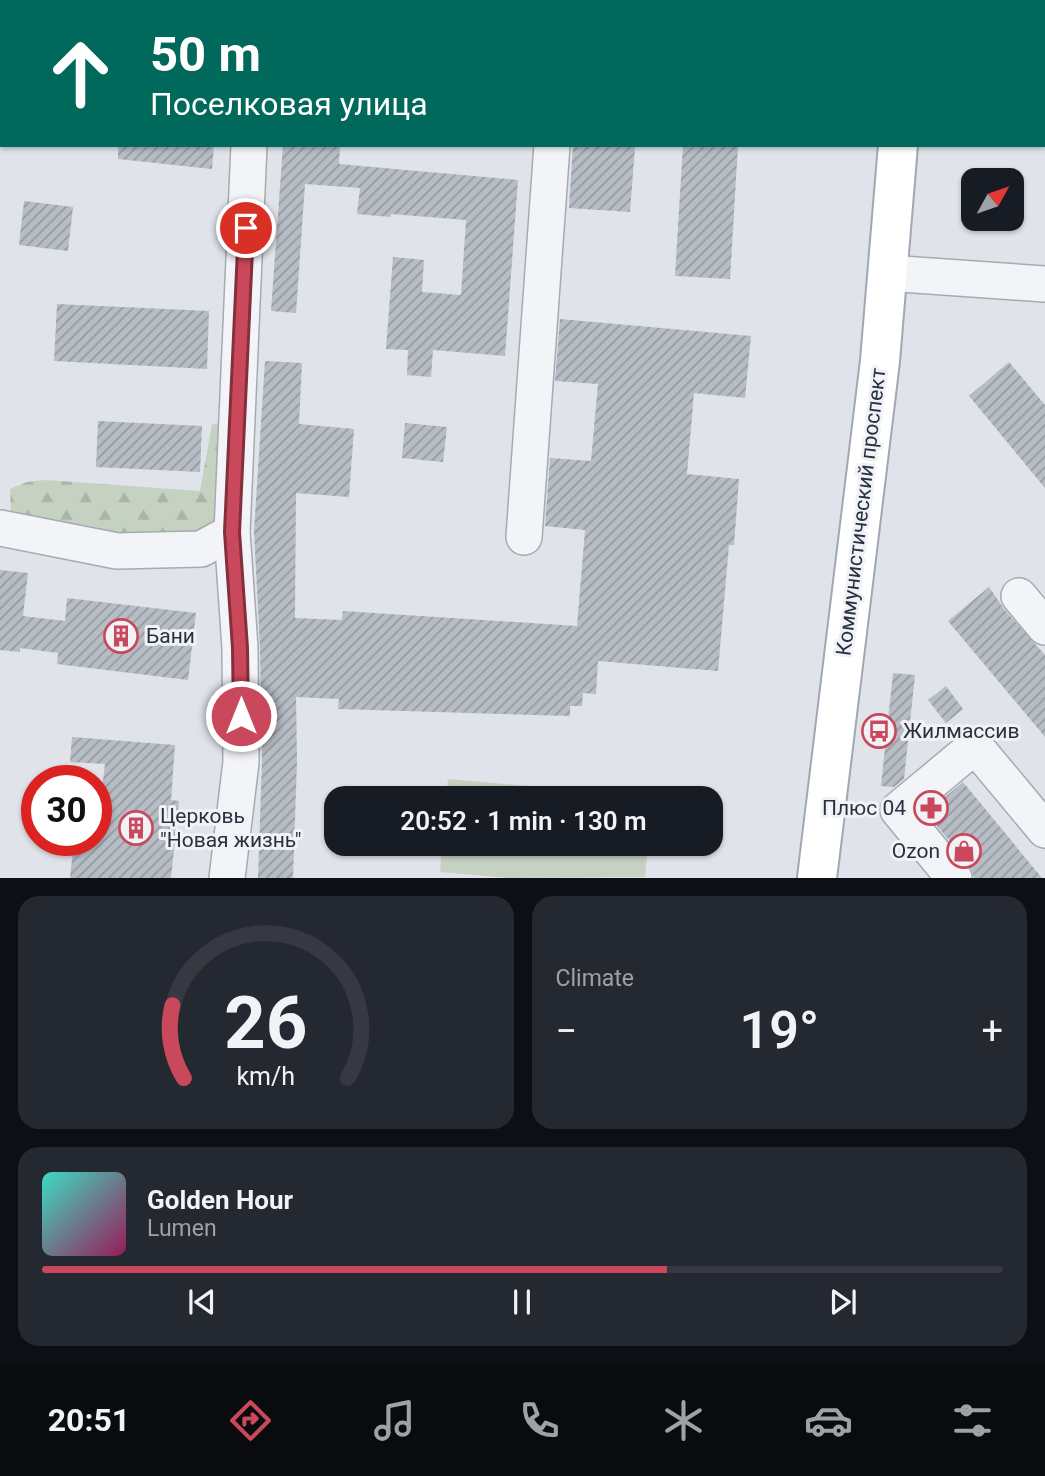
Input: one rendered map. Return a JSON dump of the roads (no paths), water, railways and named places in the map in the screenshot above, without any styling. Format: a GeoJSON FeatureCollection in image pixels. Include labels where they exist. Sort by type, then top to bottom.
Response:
{"type":"FeatureCollection","features":[{"type":"Feature","properties":{"kind":"main road","name":"Коммунистический проспект"},"geometry":{"type":"LineString","coordinates":[[817,877],[878,374],[898,147]]}},
{"type":"Feature","properties":{"kind":"street"},"geometry":{"type":"LineString","coordinates":[[227,877],[241,762],[240,648],[232,532],[249,147]]}},
{"type":"Feature","properties":{"kind":"street"},"geometry":{"type":"LineString","coordinates":[[524,537],[552,147]]}},
{"type":"Feature","properties":{"kind":"street"},"geometry":{"type":"LineString","coordinates":[[887,273],[1045,284]]}},
{"type":"Feature","properties":{"kind":"street"},"geometry":{"type":"LineString","coordinates":[[0,528],[117,551],[201,549],[232,532]]}},
{"type":"Feature","properties":{"kind":"street"},"geometry":{"type":"LineString","coordinates":[[1019,596],[1045,627]]}},
{"type":"Feature","properties":{"kind":"street"},"geometry":{"type":"LineString","coordinates":[[954,877],[898,810],[975,746],[1045,830]]}},
{"type":"Feature","properties":{"kind":"place","name":"Бани"},"geometry":{"type":"Point","coordinates":[121,636]}},
{"type":"Feature","properties":{"kind":"place","name":"Жилмассив"},"geometry":{"type":"Point","coordinates":[879,731]}},
{"type":"Feature","properties":{"kind":"place","name":"Плюс 04"},"geometry":{"type":"Point","coordinates":[931,808]}},
{"type":"Feature","properties":{"kind":"place","name":"Церковь \"Новая жизнь\""},"geometry":{"type":"Point","coordinates":[136,828]}},
{"type":"Feature","properties":{"kind":"place","name":"Ozon"},"geometry":{"type":"Point","coordinates":[964,851]}}]}
